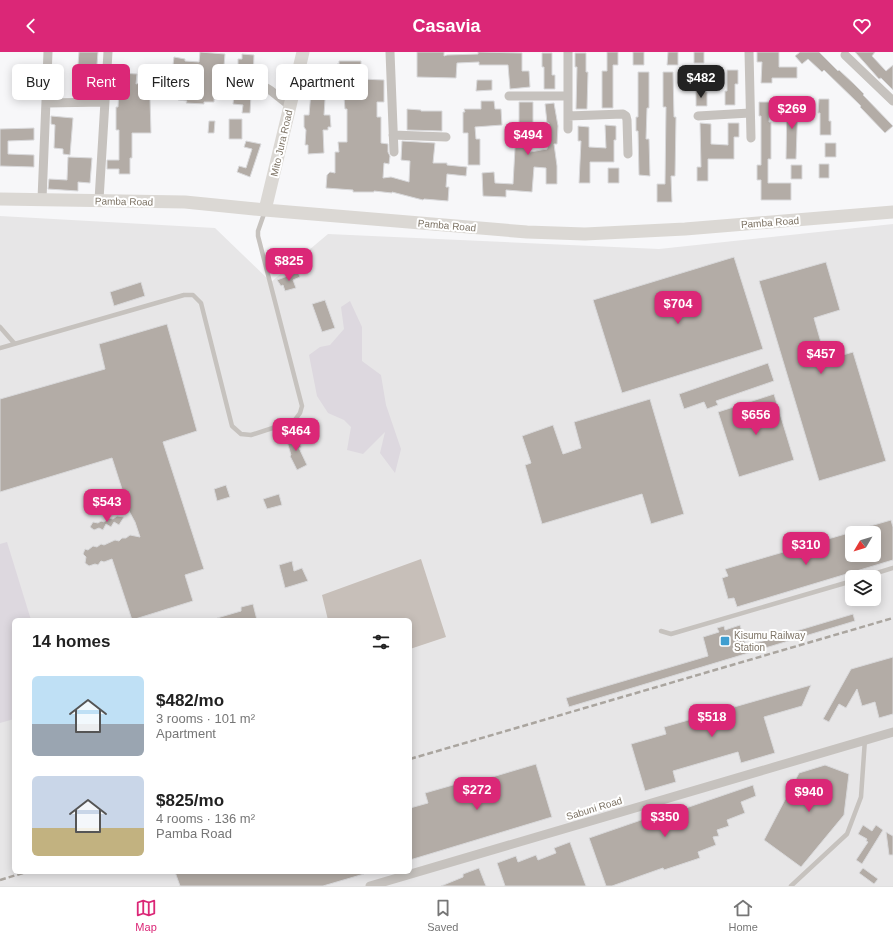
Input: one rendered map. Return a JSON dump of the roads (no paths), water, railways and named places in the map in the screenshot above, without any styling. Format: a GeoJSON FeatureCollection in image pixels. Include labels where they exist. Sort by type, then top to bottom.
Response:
{"type":"FeatureCollection","features":[{"type":"Feature","properties":{"kind":"main road","name":"Mito Jura Road"},"geometry":{"type":"LineString","coordinates":[[265,210],[289,105],[303,52]]}},
{"type":"Feature","properties":{"kind":"main road","name":"Pamba Road"},"geometry":{"type":"LineString","coordinates":[[0,199],[185,202],[527,232],[586,234],[685,229],[893,212]]}},
{"type":"Feature","properties":{"kind":"street"},"geometry":{"type":"LineString","coordinates":[[42,199],[48,52]]}},
{"type":"Feature","properties":{"kind":"street"},"geometry":{"type":"LineString","coordinates":[[99,200],[108,52]]}},
{"type":"Feature","properties":{"kind":"street"},"geometry":{"type":"LineString","coordinates":[[390,52],[394,152]]}},
{"type":"Feature","properties":{"kind":"street"},"geometry":{"type":"LineString","coordinates":[[568,52],[568,129]]}},
{"type":"Feature","properties":{"kind":"street"},"geometry":{"type":"LineString","coordinates":[[749,52],[751,138]]}},
{"type":"Feature","properties":{"kind":"street"},"geometry":{"type":"LineString","coordinates":[[845,53],[893,101]]}},
{"type":"Feature","properties":{"kind":"street"},"geometry":{"type":"LineString","coordinates":[[268,89],[289,105]]}},
{"type":"Feature","properties":{"kind":"street"},"geometry":{"type":"LineString","coordinates":[[509,96],[568,96]]}},
{"type":"Feature","properties":{"kind":"street"},"geometry":{"type":"LineString","coordinates":[[46,103],[105,102]]}},
{"type":"Feature","properties":{"kind":"street"},"geometry":{"type":"LineString","coordinates":[[698,116],[750,113]]}},
{"type":"Feature","properties":{"kind":"street"},"geometry":{"type":"LineString","coordinates":[[568,116],[623,114],[626,116],[627,120],[628,154]]}},
{"type":"Feature","properties":{"kind":"street"},"geometry":{"type":"LineString","coordinates":[[393,135],[446,137]]}},
{"type":"Feature","properties":{"kind":"street","name":"Sabuni Road"},"geometry":{"type":"LineString","coordinates":[[412,874],[893,732]]}},
{"type":"Feature","properties":{"kind":"street","name":"Sabuni Road"},"geometry":{"type":"LineString","coordinates":[[370,886],[410,874]]}},
{"type":"Feature","properties":{"kind":"lane"},"geometry":{"type":"LineString","coordinates":[[0,348],[184,295],[193,296],[201,303],[232,426],[241,434],[251,435],[294,421],[300,414],[302,406],[258,236],[258,231],[265,210]]}},
{"type":"Feature","properties":{"kind":"lane"},"geometry":{"type":"LineString","coordinates":[[0,327],[14,343]]}},
{"type":"Feature","properties":{"kind":"lane"},"geometry":{"type":"LineString","coordinates":[[881,572],[893,568]]}},
{"type":"Feature","properties":{"kind":"lane"},"geometry":{"type":"LineString","coordinates":[[661,631],[671,634],[845,582]]}},
{"type":"Feature","properties":{"kind":"lane"},"geometry":{"type":"LineString","coordinates":[[792,886],[847,834],[860,797],[865,739]]}},
{"type":"Feature","properties":{"kind":"railway"},"geometry":{"type":"LineString","coordinates":[[412,758],[893,618]]}},
{"type":"Feature","properties":{"kind":"railway"},"geometry":{"type":"LineString","coordinates":[[0,880],[20,874]]}},
{"type":"Feature","properties":{"kind":"place","name":"Kisumu Railway Station"},"geometry":{"type":"Point","coordinates":[725,641]}}]}
